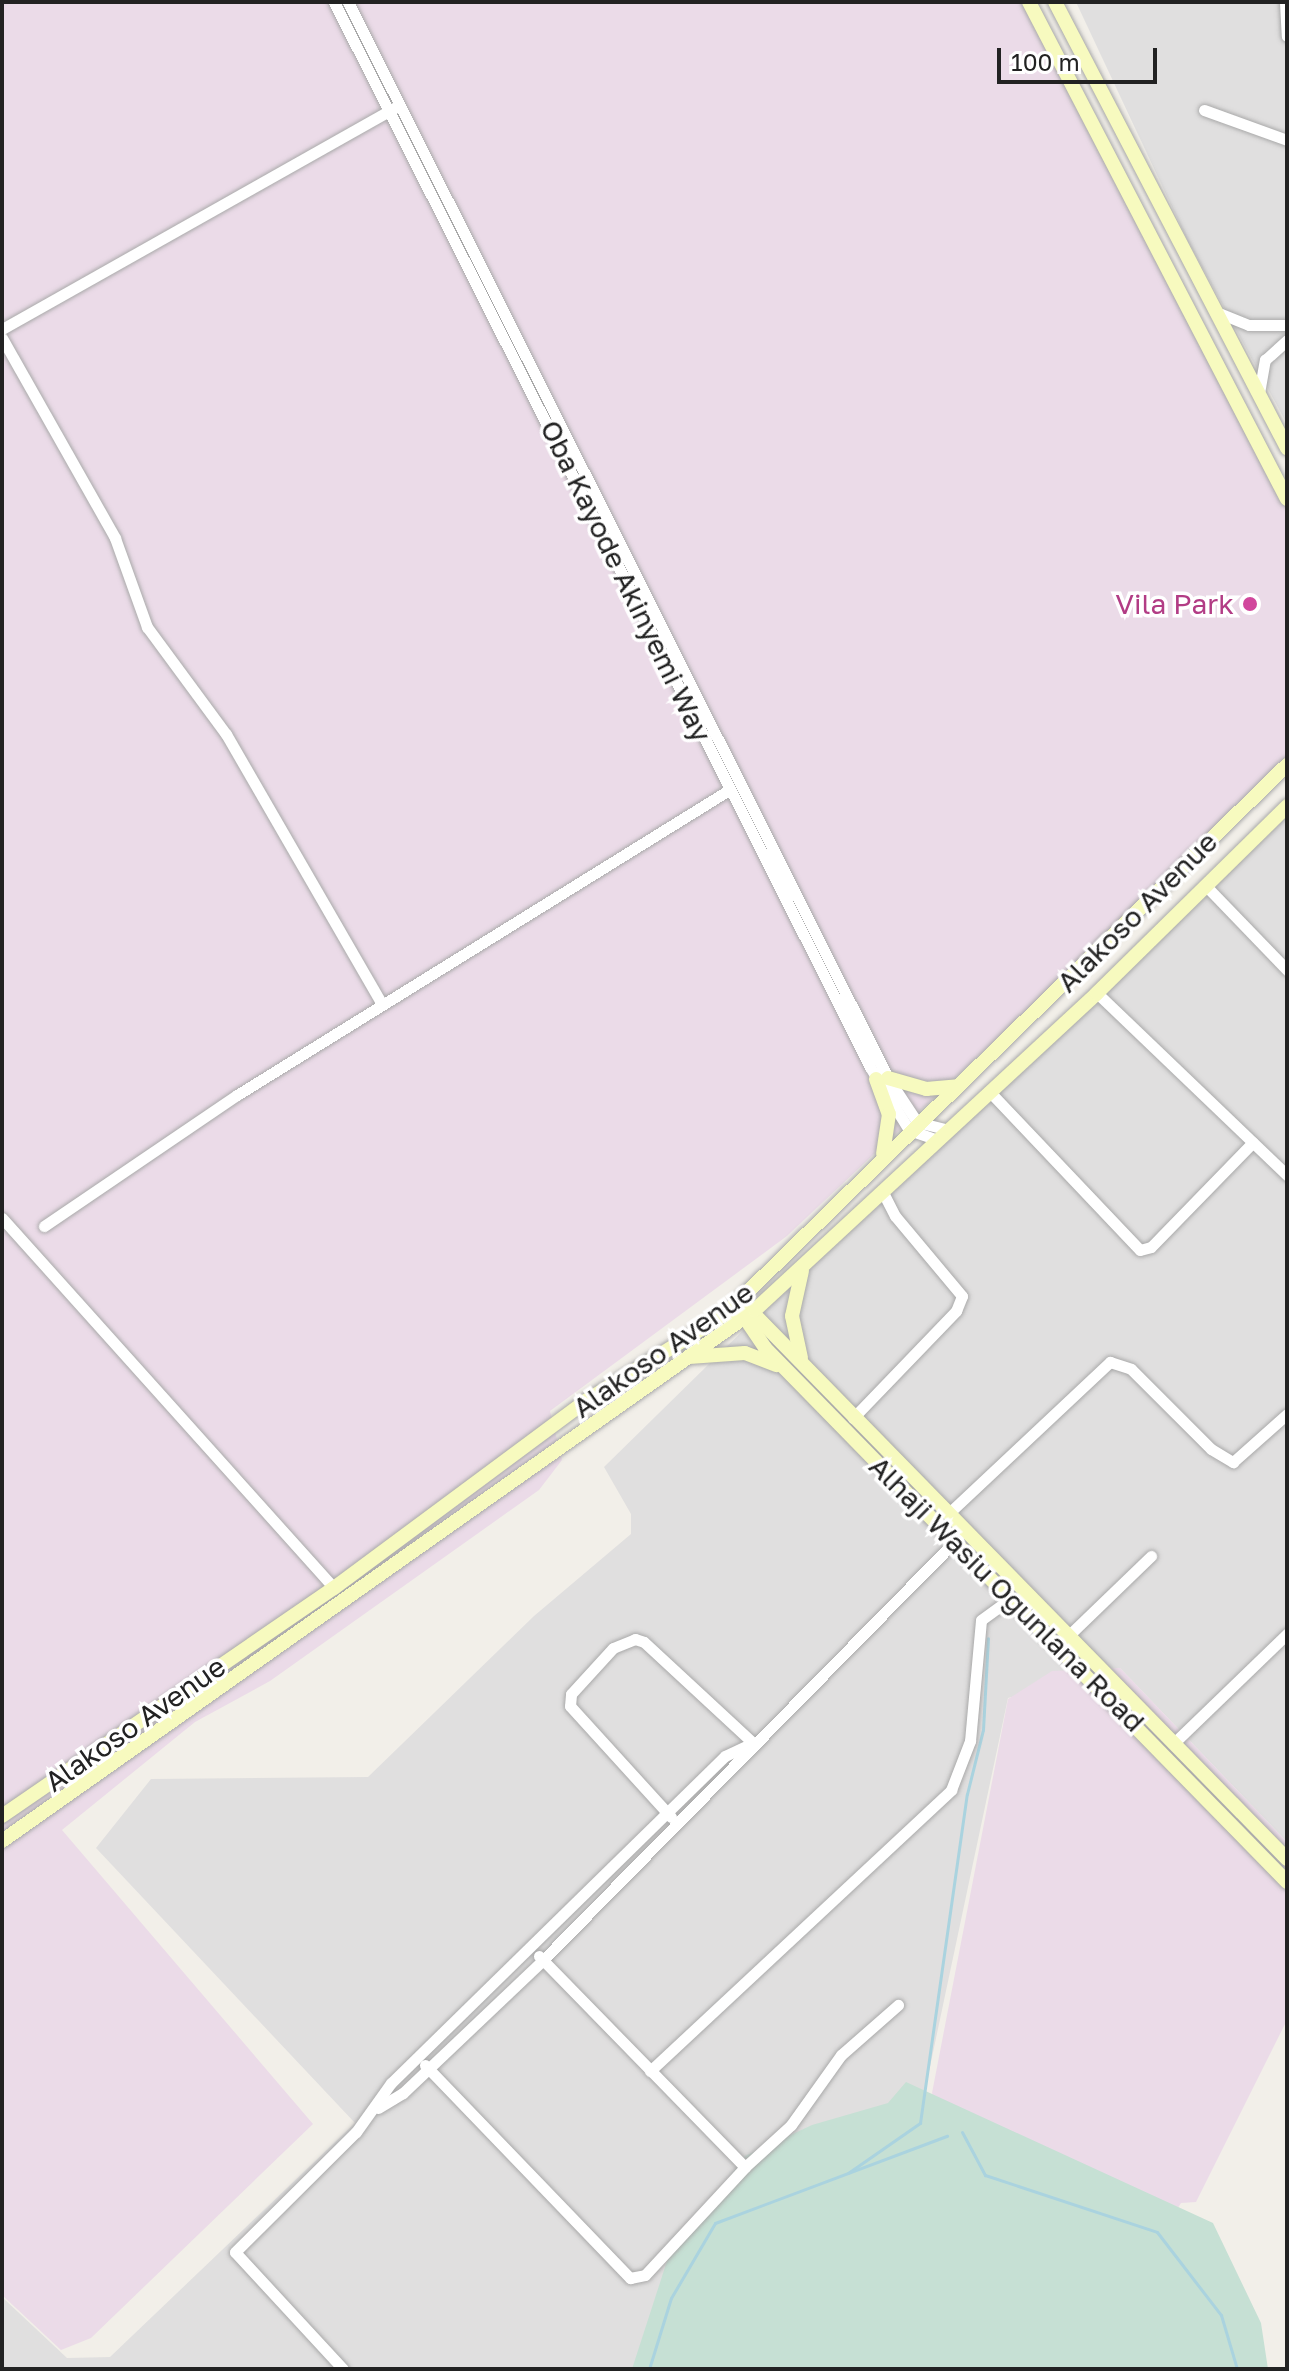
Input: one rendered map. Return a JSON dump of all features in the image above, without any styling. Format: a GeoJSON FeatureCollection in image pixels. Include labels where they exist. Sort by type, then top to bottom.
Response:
{"type":"FeatureCollection","features":[{"type":"Feature","properties":{"kind":"street","name":"Oba Kayode Akinyemi Way"},"geometry":{"type":"LineString","coordinates":[[334,2],[394,108],[882,1078]]}},
{"type":"Feature","properties":{"kind":"street","name":"Oba Kayode Akinyemi Way"},"geometry":{"type":"LineString","coordinates":[[348,2],[394,108],[729,790],[882,1078],[913,1126]]}},
{"type":"Feature","properties":{"kind":"street"},"geometry":{"type":"LineString","coordinates":[[1029,2],[1287,499]]}},
{"type":"Feature","properties":{"kind":"street"},"geometry":{"type":"LineString","coordinates":[[1038,2],[1077,76],[1079,96]]}},
{"type":"Feature","properties":{"kind":"street"},"geometry":{"type":"LineString","coordinates":[[1047,2],[1084,73],[1099,87]]}},
{"type":"Feature","properties":{"kind":"street"},"geometry":{"type":"LineString","coordinates":[[1055,2],[1287,448]]}},
{"type":"Feature","properties":{"kind":"street"},"geometry":{"type":"LineString","coordinates":[[1285,2],[1287,36]]}},
{"type":"Feature","properties":{"kind":"street"},"geometry":{"type":"LineString","coordinates":[[2,329],[394,108]]}},
{"type":"Feature","properties":{"kind":"street"},"geometry":{"type":"LineString","coordinates":[[1204,110],[1287,140]]}},
{"type":"Feature","properties":{"kind":"street"},"geometry":{"type":"LineString","coordinates":[[1219,313],[1249,325],[1287,325]]}},
{"type":"Feature","properties":{"kind":"street"},"geometry":{"type":"LineString","coordinates":[[2,338],[115,538],[147,627],[232,744],[382,1004]]}},
{"type":"Feature","properties":{"kind":"street"},"geometry":{"type":"LineString","coordinates":[[1259,394],[1265,360],[1287,340]]}},
{"type":"Feature","properties":{"kind":"street","name":"Alakoso Avenue"},"geometry":{"type":"LineString","coordinates":[[2,1816],[334,1588],[586,1401],[731,1309],[863,1182],[913,1126],[958,1086],[1287,765]]}},
{"type":"Feature","properties":{"kind":"street"},"geometry":{"type":"LineString","coordinates":[[44,1226],[382,1004],[729,790]]}},
{"type":"Feature","properties":{"kind":"street","name":"Alakoso Avenue"},"geometry":{"type":"LineString","coordinates":[[2,1841],[750,1314],[802,1271],[989,1091],[1097,993],[1287,806]]}},
{"type":"Feature","properties":{"kind":"street"},"geometry":{"type":"LineString","coordinates":[[1205,885],[1287,970]]}},
{"type":"Feature","properties":{"kind":"street"},"geometry":{"type":"LineString","coordinates":[[1097,993],[1287,1175]]}},
{"type":"Feature","properties":{"kind":"street"},"geometry":{"type":"LineString","coordinates":[[863,1182],[889,1146],[889,1114],[882,1078],[926,1089],[958,1086]]}},
{"type":"Feature","properties":{"kind":"street"},"geometry":{"type":"LineString","coordinates":[[989,1091],[1140,1250],[1151,1247],[1253,1142]]}},
{"type":"Feature","properties":{"kind":"street"},"geometry":{"type":"LineString","coordinates":[[913,1126],[943,1135]]}},
{"type":"Feature","properties":{"kind":"street"},"geometry":{"type":"LineString","coordinates":[[853,1418],[956,1311],[962,1296],[895,1216],[883,1192]]}},
{"type":"Feature","properties":{"kind":"street"},"geometry":{"type":"LineString","coordinates":[[2,1218],[334,1588]]}},
{"type":"Feature","properties":{"kind":"street"},"geometry":{"type":"LineString","coordinates":[[802,1271],[792,1327],[805,1369]]}},
{"type":"Feature","properties":{"kind":"street"},"geometry":{"type":"LineString","coordinates":[[731,1309],[750,1314]]}},
{"type":"Feature","properties":{"kind":"street","name":"Alhaji Wasiu Ogunlana Road"},"geometry":{"type":"LineString","coordinates":[[750,1314],[1070,1635],[1287,1859]]}},
{"type":"Feature","properties":{"kind":"street","name":"Alhaji Wasiu Ogunlana Road"},"geometry":{"type":"LineString","coordinates":[[750,1314],[790,1373],[1287,1882]]}},
{"type":"Feature","properties":{"kind":"street"},"geometry":{"type":"LineString","coordinates":[[688,1357],[745,1353],[790,1373]]}},
{"type":"Feature","properties":{"kind":"street"},"geometry":{"type":"LineString","coordinates":[[949,1513],[1110,1362],[1131,1369],[1211,1449],[1233,1462],[1287,1414]]}},
{"type":"Feature","properties":{"kind":"street"},"geometry":{"type":"LineString","coordinates":[[343,2369],[235,2252],[378,2108],[428,2068],[543,1960],[739,1767],[753,1743],[966,1530]]}},
{"type":"Feature","properties":{"kind":"street"},"geometry":{"type":"LineString","coordinates":[[1058,1646],[1151,1556]]}},
{"type":"Feature","properties":{"kind":"street"},"geometry":{"type":"LineString","coordinates":[[650,2071],[951,1790],[970,1741],[981,1620],[1011,1598]]}},
{"type":"Feature","properties":{"kind":"street"},"geometry":{"type":"LineString","coordinates":[[1175,1742],[1287,1634]]}},
{"type":"Feature","properties":{"kind":"street"},"geometry":{"type":"LineString","coordinates":[[679,1826],[570,1706],[571,1694],[613,1648],[635,1639],[644,1642],[753,1743]]}},
{"type":"Feature","properties":{"kind":"street"},"geometry":{"type":"LineString","coordinates":[[378,2108],[391,2083],[533,1950],[725,1756],[753,1743]]}},
{"type":"Feature","properties":{"kind":"street"},"geometry":{"type":"LineString","coordinates":[[533,1950],[745,2167]]}},
{"type":"Feature","properties":{"kind":"street"},"geometry":{"type":"LineString","coordinates":[[418,2058],[630,2278],[645,2275],[745,2167],[791,2125],[841,2055],[898,2005]]}},
{"type":"Feature","properties":{"kind":"shaded area"},"geometry":{"type":"Polygon","coordinates":[[[2,2],[1030,2],[1287,500],[1287,765],[787,1236],[550,1411],[562,1460],[539,1490],[270,1681],[195,1722],[62,1830],[313,2124],[91,2338],[61,2350],[2,2295],[2,2]]]}},
{"type":"Feature","properties":{"kind":"shaded area"},"geometry":{"type":"Polygon","coordinates":[[[1076,2],[1287,2],[1287,424],[1187,239],[1076,2]]]}},
{"type":"Feature","properties":{"kind":"shaded area"},"geometry":{"type":"Polygon","coordinates":[[[1287,797],[1287,1842],[1120,1668],[1008,1698],[866,2369],[2,2369],[2,2297],[67,2358],[110,2357],[355,2123],[96,1848],[151,1779],[368,1777],[534,1616],[631,1534],[631,1514],[604,1467],[1287,797]]]}},
{"type":"Feature","properties":{"kind":"shaded area"},"geometry":{"type":"Polygon","coordinates":[[[1120,1668],[1287,1842],[1287,2020],[1196,2202],[1181,2203],[1169,2222],[955,2152],[932,2093],[1008,1699],[1052,1671],[1120,1668]]]}},
{"type":"Feature","properties":{"kind":"green space"},"geometry":{"type":"Polygon","coordinates":[[[906,2082],[1213,2223],[1261,2323],[1268,2369],[632,2369],[667,2261],[745,2156],[812,2125],[888,2103],[906,2082]]]}},
{"type":"Feature","properties":{"kind":"waterway"},"geometry":{"type":"LineString","coordinates":[[848,2173],[920,2123],[967,1794],[983,1730],[988,1638]]}},
{"type":"Feature","properties":{"kind":"waterway"},"geometry":{"type":"LineString","coordinates":[[962,2132],[985,2175],[1157,2232],[1221,2315],[1237,2369]]}},
{"type":"Feature","properties":{"kind":"waterway"},"geometry":{"type":"LineString","coordinates":[[649,2369],[671,2298],[715,2223],[947,2136]]}},
{"type":"Feature","properties":{"kind":"place","name":"Vila Park"},"geometry":{"type":"Point","coordinates":[1250,604]}}]}
